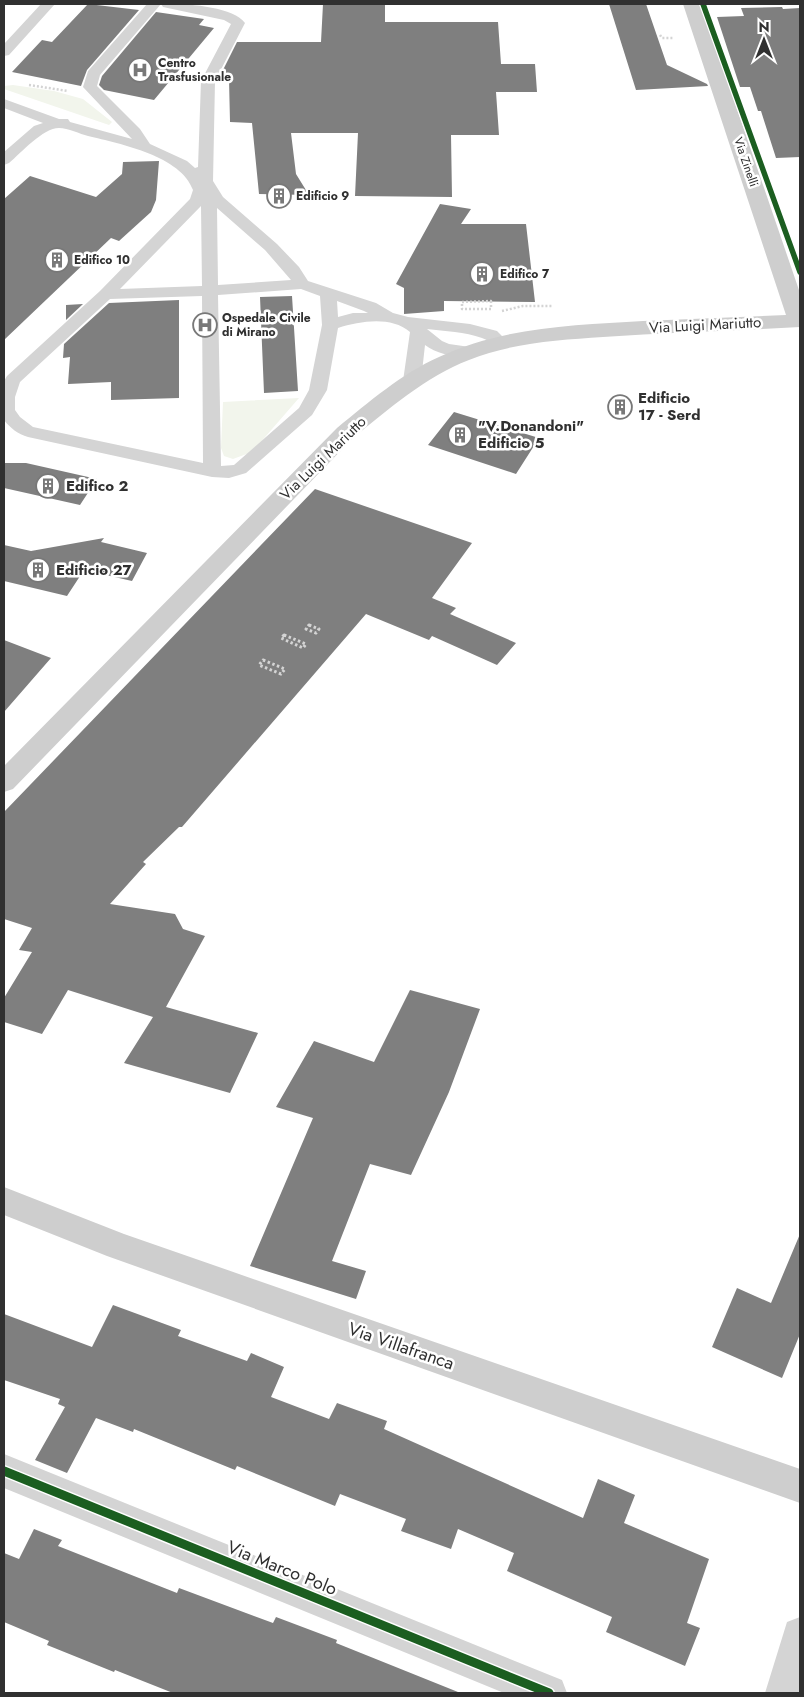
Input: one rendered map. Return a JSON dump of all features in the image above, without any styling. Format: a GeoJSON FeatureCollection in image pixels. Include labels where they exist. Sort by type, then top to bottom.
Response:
{"type":"FeatureCollection","features":[{"type":"Feature","properties":{"kind":"main road","name":"Via Zinelli"},"geometry":{"type":"LineString","coordinates":[[692,4],[794,288],[800,321]]}},
{"type":"Feature","properties":{"kind":"main road","name":"Via Luigi Mariutto"},"geometry":{"type":"LineString","coordinates":[[4,782],[345,433],[412,381],[460,356],[501,343],[535,336],[800,321]]}},
{"type":"Feature","properties":{"kind":"main road","name":"Via Villafranca"},"geometry":{"type":"LineString","coordinates":[[4,1202],[118,1246],[800,1486]]}},
{"type":"Feature","properties":{"kind":"street","name":"Via Marco Polo"},"geometry":{"type":"LineString","coordinates":[[4,1471],[549,1693]]}},
{"type":"Feature","properties":{"kind":"street"},"geometry":{"type":"LineString","coordinates":[[784,1693],[800,1635]]}},
{"type":"Feature","properties":{"kind":"lane"},"geometry":{"type":"LineString","coordinates":[[4,52],[48,4]]}},
{"type":"Feature","properties":{"kind":"lane"},"geometry":{"type":"LineString","coordinates":[[143,144],[135,132],[90,87],[90,80],[93,74],[154,4]]}},
{"type":"Feature","properties":{"kind":"lane"},"geometry":{"type":"LineString","coordinates":[[168,4],[229,17],[238,23],[208,81],[202,185],[197,201],[106,294],[13,380],[4,400],[7,415],[14,424],[28,431],[212,471],[229,472],[247,465],[306,411],[318,390],[330,325],[328,293]]}},
{"type":"Feature","properties":{"kind":"lane"},"geometry":{"type":"LineString","coordinates":[[4,103],[40,123],[65,123],[143,144],[181,158],[197,171],[208,200],[209,210],[212,471]]}},
{"type":"Feature","properties":{"kind":"lane"},"geometry":{"type":"LineString","coordinates":[[4,160],[40,123]]}},
{"type":"Feature","properties":{"kind":"lane"},"geometry":{"type":"LineString","coordinates":[[65,123],[165,155],[187,169],[216,199],[271,247],[294,270],[302,284]]}},
{"type":"Feature","properties":{"kind":"lane"},"geometry":{"type":"LineString","coordinates":[[106,294],[209,291],[302,284],[370,308],[387,317],[413,326],[470,329],[491,335],[501,343]]}},
{"type":"Feature","properties":{"kind":"lane"},"geometry":{"type":"LineString","coordinates":[[330,325],[354,318],[387,317]]}},
{"type":"Feature","properties":{"kind":"lane"},"geometry":{"type":"LineString","coordinates":[[413,326],[436,345],[446,349],[471,352]]}},
{"type":"Feature","properties":{"kind":"lane"},"geometry":{"type":"LineString","coordinates":[[412,381],[413,326]]}},
{"type":"Feature","properties":{"kind":"path"},"geometry":{"type":"LineString","coordinates":[[284,635],[306,644],[303,648],[281,638],[284,635]]}},
{"type":"Feature","properties":{"kind":"path"},"geometry":{"type":"LineString","coordinates":[[263,660],[285,669],[281,674],[259,665],[263,660]]}},
{"type":"Feature","properties":{"kind":"shaded area"},"geometry":{"type":"Polygon","coordinates":[[[13,85],[54,91],[83,99],[112,122],[109,125],[4,89],[4,86],[13,85]]]}},
{"type":"Feature","properties":{"kind":"shaded area"},"geometry":{"type":"Polygon","coordinates":[[[299,398],[252,452],[233,459],[224,456],[221,448],[223,402],[299,398]]]}},
{"type":"Feature","properties":{"kind":"building"},"geometry":{"type":"Polygon","coordinates":[[[88,4],[139,10],[87,70],[81,86],[12,72],[42,40],[52,42],[88,4]]]}},
{"type":"Feature","properties":{"kind":"building"},"geometry":{"type":"Polygon","coordinates":[[[323,4],[385,4],[385,22],[498,22],[501,64],[535,64],[537,92],[496,92],[499,135],[451,135],[452,197],[355,196],[358,133],[291,133],[296,174],[309,195],[259,194],[252,123],[230,122],[229,79],[221,79],[222,72],[237,42],[321,42],[323,4]]]}},
{"type":"Feature","properties":{"kind":"building"},"geometry":{"type":"Polygon","coordinates":[[[609,4],[646,4],[667,65],[708,86],[636,90],[609,4]]]}},
{"type":"Feature","properties":{"kind":"building"},"geometry":{"type":"Polygon","coordinates":[[[782,7],[783,9],[800,8],[800,157],[776,158],[761,111],[758,111],[750,87],[740,87],[717,17],[744,16],[741,8],[782,7]]]}},
{"type":"Feature","properties":{"kind":"building"},"geometry":{"type":"Polygon","coordinates":[[[156,12],[204,19],[199,25],[214,28],[154,100],[104,90],[99,85],[102,76],[156,12]]]}},
{"type":"Feature","properties":{"kind":"building","name":"Edifico 10"},"geometry":{"type":"Polygon","coordinates":[[[159,161],[156,200],[151,212],[119,241],[111,238],[4,340],[4,199],[30,176],[96,197],[122,174],[123,162],[159,161]]]}},
{"type":"Feature","properties":{"kind":"building","name":"Edifico 7"},"geometry":{"type":"Polygon","coordinates":[[[440,204],[471,209],[461,224],[526,224],[535,302],[444,301],[444,311],[404,314],[404,288],[396,284],[440,204]]]}},
{"type":"Feature","properties":{"kind":"building"},"geometry":{"type":"Polygon","coordinates":[[[292,296],[298,391],[264,393],[260,297],[292,296]]]}},
{"type":"Feature","properties":{"kind":"building"},"geometry":{"type":"Polygon","coordinates":[[[179,300],[179,398],[111,400],[111,382],[68,384],[70,357],[63,358],[64,344],[109,303],[179,300]]]}},
{"type":"Feature","properties":{"kind":"building"},"geometry":{"type":"Polygon","coordinates":[[[83,304],[66,320],[66,305],[83,304]]]}},
{"type":"Feature","properties":{"kind":"building"},"geometry":{"type":"Polygon","coordinates":[[[454,412],[539,438],[516,474],[428,445],[454,412]]]}},
{"type":"Feature","properties":{"kind":"building","name":"Edifico 2"},"geometry":{"type":"Polygon","coordinates":[[[4,463],[26,463],[97,479],[80,505],[4,488],[4,463]]]}},
{"type":"Feature","properties":{"kind":"building"},"geometry":{"type":"Polygon","coordinates":[[[315,489],[472,543],[432,598],[456,608],[450,614],[516,643],[497,665],[432,636],[429,640],[366,614],[182,827],[179,827],[143,862],[146,864],[110,904],[175,914],[183,929],[205,936],[166,1007],[258,1033],[230,1093],[124,1063],[153,1017],[68,990],[42,1034],[4,1022],[4,998],[32,952],[19,950],[32,928],[4,919],[4,812],[315,489]]]}},
{"type":"Feature","properties":{"kind":"building"},"geometry":{"type":"Polygon","coordinates":[[[104,538],[101,542],[147,553],[132,581],[84,570],[67,596],[4,581],[4,545],[31,551],[104,538]]]}},
{"type":"Feature","properties":{"kind":"building"},"geometry":{"type":"Polygon","coordinates":[[[4,640],[51,658],[4,712],[4,640]]]}},
{"type":"Feature","properties":{"kind":"building"},"geometry":{"type":"Polygon","coordinates":[[[410,990],[480,1009],[449,1092],[411,1175],[370,1164],[332,1261],[366,1271],[356,1299],[250,1266],[313,1118],[276,1107],[314,1041],[374,1062],[410,990]]]}},
{"type":"Feature","properties":{"kind":"building"},"geometry":{"type":"Polygon","coordinates":[[[800,1234],[800,1334],[782,1378],[712,1347],[737,1288],[771,1303],[800,1234]]]}},
{"type":"Feature","properties":{"kind":"building"},"geometry":{"type":"Polygon","coordinates":[[[113,1305],[181,1330],[178,1336],[247,1361],[251,1353],[284,1367],[271,1397],[329,1419],[337,1403],[387,1421],[384,1429],[583,1518],[598,1479],[635,1495],[624,1523],[709,1559],[687,1623],[700,1628],[685,1666],[606,1632],[612,1617],[507,1571],[514,1553],[458,1529],[451,1549],[401,1531],[406,1519],[340,1494],[335,1506],[237,1466],[235,1470],[134,1429],[133,1432],[96,1418],[67,1473],[35,1460],[65,1407],[58,1404],[60,1399],[4,1380],[4,1314],[92,1347],[113,1305]]]}},
{"type":"Feature","properties":{"kind":"building"},"geometry":{"type":"Polygon","coordinates":[[[34,1529],[62,1540],[58,1546],[177,1593],[179,1588],[273,1623],[276,1617],[337,1640],[336,1643],[458,1692],[173,1693],[115,1670],[114,1672],[47,1645],[49,1641],[4,1622],[4,1553],[19,1559],[34,1529]]]}},
{"type":"Feature","properties":{"kind":"cycle path"},"geometry":{"type":"LineString","coordinates":[[703,4],[800,272]]}},
{"type":"Feature","properties":{"kind":"cycle path"},"geometry":{"type":"LineString","coordinates":[[4,1471],[549,1693]]}},
{"type":"Feature","properties":{"kind":"place","name":"Centro Trasfusionale"},"geometry":{"type":"Point","coordinates":[140,70]}},
{"type":"Feature","properties":{"kind":"place","name":"Edificio 9"},"geometry":{"type":"Point","coordinates":[279,196]}},
{"type":"Feature","properties":{"kind":"place","name":"Edifico 10"},"geometry":{"type":"Point","coordinates":[57,260]}},
{"type":"Feature","properties":{"kind":"place","name":"Edifico 7"},"geometry":{"type":"Point","coordinates":[482,274]}},
{"type":"Feature","properties":{"kind":"place","name":"Ospedale Civile di Mirano"},"geometry":{"type":"Point","coordinates":[205,325]}},
{"type":"Feature","properties":{"kind":"place","name":"Edificio 17 - Serd"},"geometry":{"type":"Point","coordinates":[620,407]}},
{"type":"Feature","properties":{"kind":"place","name":"\"V.Donandoni\" Edificio 5"},"geometry":{"type":"Point","coordinates":[460,435]}},
{"type":"Feature","properties":{"kind":"place","name":"Edifico 2"},"geometry":{"type":"Point","coordinates":[48,486]}},
{"type":"Feature","properties":{"kind":"place","name":"Edificio 27"},"geometry":{"type":"Point","coordinates":[38,570]}}]}
